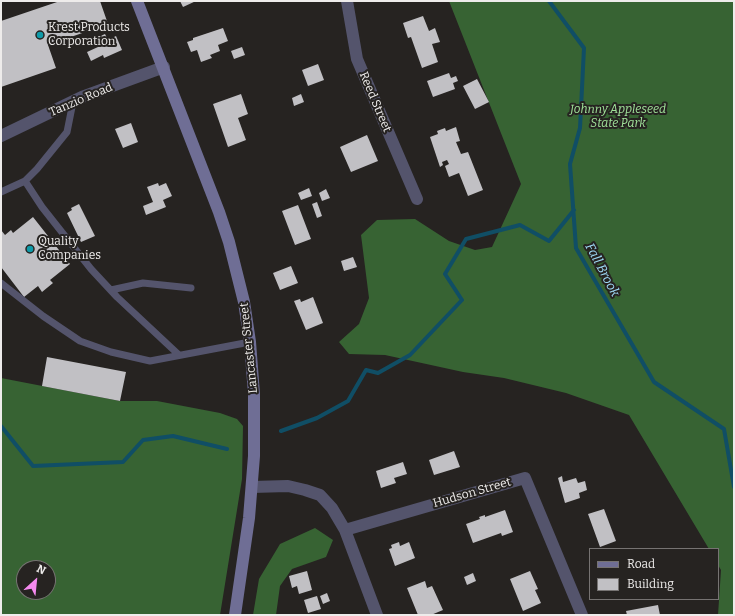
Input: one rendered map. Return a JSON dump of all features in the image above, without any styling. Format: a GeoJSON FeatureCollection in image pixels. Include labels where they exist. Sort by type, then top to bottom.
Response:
{"type":"FeatureCollection","features":[{"type":"Feature","properties":{"kind":"main road","name":"Lancaster Street"},"geometry":{"type":"LineString","coordinates":[[137,1],[164,67],[219,212],[229,242],[244,302],[250,342],[254,394],[254,456],[252,487],[235,615]]}},
{"type":"Feature","properties":{"kind":"street","name":"Reed Street"},"geometry":{"type":"LineString","coordinates":[[347,1],[357,59],[417,199]]}},
{"type":"Feature","properties":{"kind":"street","name":"Tanzio Road"},"geometry":{"type":"LineString","coordinates":[[1,136],[73,102],[164,67]]}},
{"type":"Feature","properties":{"kind":"street","name":"Hudson Street"},"geometry":{"type":"LineString","coordinates":[[345,530],[525,478],[582,615]]}},
{"type":"Feature","properties":{"kind":"street"},"geometry":{"type":"LineString","coordinates":[[252,487],[288,486],[320,495],[332,508],[345,530],[377,615]]}},
{"type":"Feature","properties":{"kind":"lane"},"geometry":{"type":"LineString","coordinates":[[1,192],[25,181],[37,169],[67,132],[73,102]]}},
{"type":"Feature","properties":{"kind":"lane"},"geometry":{"type":"LineString","coordinates":[[25,181],[42,207],[91,269],[179,355]]}},
{"type":"Feature","properties":{"kind":"lane"},"geometry":{"type":"LineString","coordinates":[[1,283],[43,316],[80,341],[111,352],[150,361],[250,342]]}},
{"type":"Feature","properties":{"kind":"lane"},"geometry":{"type":"LineString","coordinates":[[111,290],[143,283],[191,288]]}},
{"type":"Feature","properties":{"kind":"green space","name":"Johnny Appleseed State Park"},"geometry":{"type":"Polygon","coordinates":[[[449,1],[734,1],[734,615],[718,615],[721,570],[719,567],[719,548],[708,548],[629,415],[566,393],[504,378],[463,372],[385,355],[349,354],[339,342],[359,324],[369,298],[361,235],[377,220],[415,219],[449,241],[475,250],[492,247],[521,184],[449,1]]]}},
{"type":"Feature","properties":{"kind":"green space"},"geometry":{"type":"Polygon","coordinates":[[[1,378],[120,401],[157,401],[220,413],[237,419],[243,426],[242,479],[220,615],[1,615],[1,378]]]}},
{"type":"Feature","properties":{"kind":"green space"},"geometry":{"type":"Polygon","coordinates":[[[315,528],[333,540],[326,557],[292,569],[280,586],[276,615],[253,615],[259,579],[280,544],[315,528]]]}},
{"type":"Feature","properties":{"kind":"building","name":"Krest Products Corporation"},"geometry":{"type":"Polygon","coordinates":[[[60,1],[100,1],[108,24],[48,45],[56,68],[1,87],[1,21],[60,1]]]}},
{"type":"Feature","properties":{"kind":"building"},"geometry":{"type":"Polygon","coordinates":[[[180,1],[196,1],[183,7],[180,1]]]}},
{"type":"Feature","properties":{"kind":"building"},"geometry":{"type":"Polygon","coordinates":[[[423,16],[429,31],[435,28],[440,42],[432,44],[438,62],[422,68],[411,37],[408,38],[403,23],[423,16]]]}},
{"type":"Feature","properties":{"kind":"building"},"geometry":{"type":"Polygon","coordinates":[[[223,28],[228,41],[218,45],[220,51],[210,55],[212,58],[201,62],[197,50],[191,52],[187,42],[193,40],[193,38],[223,28]]]}},
{"type":"Feature","properties":{"kind":"building"},"geometry":{"type":"Polygon","coordinates":[[[105,34],[108,40],[116,36],[122,50],[104,58],[103,55],[91,61],[87,52],[98,47],[94,39],[105,34]]]}},
{"type":"Feature","properties":{"kind":"building"},"geometry":{"type":"Polygon","coordinates":[[[242,47],[245,55],[234,59],[231,51],[242,47]]]}},
{"type":"Feature","properties":{"kind":"building"},"geometry":{"type":"Polygon","coordinates":[[[318,64],[324,80],[308,86],[302,70],[318,64]]]}},
{"type":"Feature","properties":{"kind":"building"},"geometry":{"type":"Polygon","coordinates":[[[449,73],[451,78],[456,76],[458,81],[453,83],[455,89],[433,97],[427,81],[449,73]]]}},
{"type":"Feature","properties":{"kind":"building"},"geometry":{"type":"Polygon","coordinates":[[[477,79],[489,102],[475,109],[463,86],[477,79]]]}},
{"type":"Feature","properties":{"kind":"building"},"geometry":{"type":"Polygon","coordinates":[[[241,94],[248,114],[238,118],[246,140],[228,147],[213,104],[241,94]]]}},
{"type":"Feature","properties":{"kind":"building"},"geometry":{"type":"Polygon","coordinates":[[[301,94],[304,102],[294,106],[292,98],[301,94]]]}},
{"type":"Feature","properties":{"kind":"building"},"geometry":{"type":"Polygon","coordinates":[[[131,123],[138,142],[123,148],[115,129],[131,123]]]}},
{"type":"Feature","properties":{"kind":"building"},"geometry":{"type":"Polygon","coordinates":[[[456,127],[460,141],[456,142],[461,154],[468,152],[483,190],[468,196],[459,173],[449,177],[445,166],[449,164],[447,160],[442,162],[443,165],[440,167],[430,137],[438,134],[437,131],[445,128],[446,131],[456,127]]]}},
{"type":"Feature","properties":{"kind":"building"},"geometry":{"type":"Polygon","coordinates":[[[367,135],[378,161],[351,172],[340,147],[367,135]]]}},
{"type":"Feature","properties":{"kind":"building"},"geometry":{"type":"Polygon","coordinates":[[[158,183],[159,186],[166,183],[172,196],[163,200],[166,207],[146,215],[143,206],[153,202],[147,187],[158,183]]]}},
{"type":"Feature","properties":{"kind":"building"},"geometry":{"type":"Polygon","coordinates":[[[309,188],[312,196],[301,200],[298,193],[309,188]]]}},
{"type":"Feature","properties":{"kind":"building"},"geometry":{"type":"Polygon","coordinates":[[[326,189],[330,198],[322,201],[319,193],[326,189]]]}},
{"type":"Feature","properties":{"kind":"building"},"geometry":{"type":"Polygon","coordinates":[[[317,202],[322,216],[317,218],[312,204],[317,202]]]}},
{"type":"Feature","properties":{"kind":"building"},"geometry":{"type":"Polygon","coordinates":[[[79,204],[95,236],[81,242],[67,213],[72,210],[71,208],[79,204]]]}},
{"type":"Feature","properties":{"kind":"building"},"geometry":{"type":"Polygon","coordinates":[[[298,205],[311,239],[295,245],[282,211],[298,205]]]}},
{"type":"Feature","properties":{"kind":"building","name":"Quality Companies"},"geometry":{"type":"Polygon","coordinates":[[[33,217],[70,264],[50,280],[53,283],[42,292],[38,286],[24,297],[1,267],[1,230],[5,235],[11,230],[13,233],[33,217]]]}},
{"type":"Feature","properties":{"kind":"building"},"geometry":{"type":"Polygon","coordinates":[[[353,257],[357,267],[344,271],[341,261],[353,257]]]}},
{"type":"Feature","properties":{"kind":"building"},"geometry":{"type":"Polygon","coordinates":[[[291,266],[298,283],[280,290],[273,273],[291,266]]]}},
{"type":"Feature","properties":{"kind":"building"},"geometry":{"type":"Polygon","coordinates":[[[313,297],[323,323],[306,330],[294,301],[300,299],[301,302],[313,297]]]}},
{"type":"Feature","properties":{"kind":"building"},"geometry":{"type":"Polygon","coordinates":[[[47,357],[126,372],[120,401],[42,386],[47,357]]]}},
{"type":"Feature","properties":{"kind":"building"},"geometry":{"type":"Polygon","coordinates":[[[454,451],[460,467],[434,475],[429,460],[454,451]]]}},
{"type":"Feature","properties":{"kind":"building"},"geometry":{"type":"Polygon","coordinates":[[[403,462],[407,474],[394,478],[396,483],[381,488],[376,471],[403,462]]]}},
{"type":"Feature","properties":{"kind":"building"},"geometry":{"type":"Polygon","coordinates":[[[562,476],[563,482],[576,478],[578,483],[585,481],[587,490],[579,493],[580,498],[565,503],[558,478],[562,476]]]}},
{"type":"Feature","properties":{"kind":"building"},"geometry":{"type":"Polygon","coordinates":[[[604,509],[616,541],[600,547],[588,514],[604,509]]]}},
{"type":"Feature","properties":{"kind":"building"},"geometry":{"type":"Polygon","coordinates":[[[505,510],[513,532],[502,536],[501,533],[473,543],[466,524],[480,519],[479,517],[485,515],[485,517],[505,510]]]}},
{"type":"Feature","properties":{"kind":"building"},"geometry":{"type":"Polygon","coordinates":[[[399,542],[400,546],[409,542],[415,558],[395,566],[389,549],[392,548],[391,545],[399,542]]]}},
{"type":"Feature","properties":{"kind":"building"},"geometry":{"type":"Polygon","coordinates":[[[307,571],[312,590],[299,594],[297,586],[292,588],[289,576],[307,571]]]}},
{"type":"Feature","properties":{"kind":"building"},"geometry":{"type":"Polygon","coordinates":[[[530,571],[538,589],[535,590],[541,603],[523,611],[510,579],[530,571]]]}},
{"type":"Feature","properties":{"kind":"building"},"geometry":{"type":"Polygon","coordinates":[[[473,573],[476,581],[467,585],[464,577],[473,573]]]}},
{"type":"Feature","properties":{"kind":"building"},"geometry":{"type":"Polygon","coordinates":[[[425,581],[427,588],[432,586],[443,610],[431,615],[418,615],[407,588],[425,581]]]}},
{"type":"Feature","properties":{"kind":"building"},"geometry":{"type":"Polygon","coordinates":[[[327,593],[330,601],[323,604],[320,596],[327,593]]]}},
{"type":"Feature","properties":{"kind":"building"},"geometry":{"type":"Polygon","coordinates":[[[317,596],[321,609],[308,613],[304,600],[317,596]]]}},
{"type":"Feature","properties":{"kind":"building"},"geometry":{"type":"Polygon","coordinates":[[[658,605],[660,615],[627,615],[626,611],[658,605]]]}},
{"type":"Feature","properties":{"kind":"waterway","name":"Fall Brook"},"geometry":{"type":"LineString","coordinates":[[549,1],[584,48],[580,128],[570,164],[576,248],[654,382],[724,429],[734,487]]}},
{"type":"Feature","properties":{"kind":"waterway"},"geometry":{"type":"LineString","coordinates":[[281,431],[317,418],[348,401],[366,370],[378,373],[410,355],[462,300],[445,274],[466,239],[520,225],[549,241],[574,210]]}},
{"type":"Feature","properties":{"kind":"waterway"},"geometry":{"type":"LineString","coordinates":[[1,426],[33,466],[123,462],[143,440],[173,436],[227,449]]}},
{"type":"Feature","properties":{"kind":"place","name":"Krest Products Corporation"},"geometry":{"type":"Point","coordinates":[40,35]}},
{"type":"Feature","properties":{"kind":"place","name":"Quality Companies"},"geometry":{"type":"Point","coordinates":[30,249]}}]}
